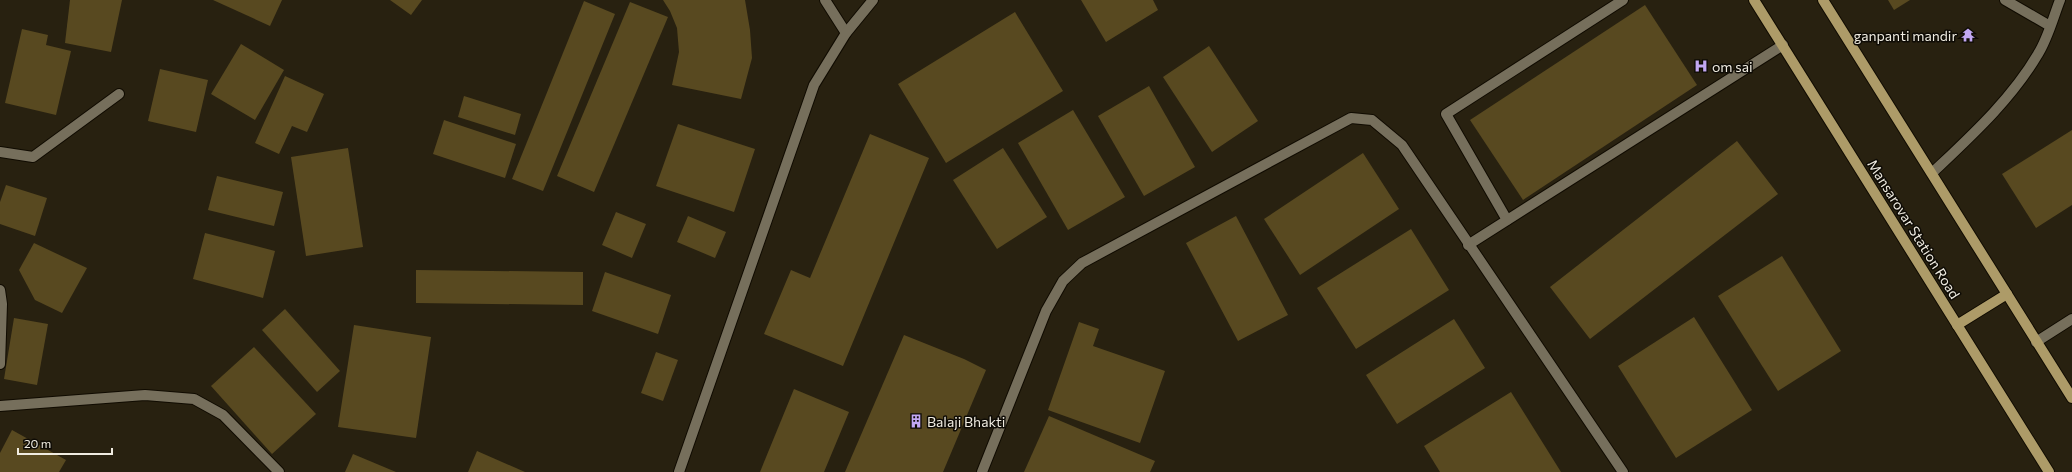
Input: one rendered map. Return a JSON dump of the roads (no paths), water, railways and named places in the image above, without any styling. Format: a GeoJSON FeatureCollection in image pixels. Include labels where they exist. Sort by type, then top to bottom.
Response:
{"type":"FeatureCollection","features":[{"type":"Feature","properties":{"kind":"main road","name":"Mansarovar Station Road"},"geometry":{"type":"LineString","coordinates":[[1754,0],[2050,472]]}},
{"type":"Feature","properties":{"kind":"main road"},"geometry":{"type":"LineString","coordinates":[[1823,0],[2072,398]]}},
{"type":"Feature","properties":{"kind":"main road"},"geometry":{"type":"LineString","coordinates":[[1957,325],[2007,294]]}},
{"type":"Feature","properties":{"kind":"street"},"geometry":{"type":"LineString","coordinates":[[825,0],[846,33]]}},
{"type":"Feature","properties":{"kind":"street"},"geometry":{"type":"LineString","coordinates":[[681,471],[814,85],[846,33],[873,0]]}},
{"type":"Feature","properties":{"kind":"street"},"geometry":{"type":"LineString","coordinates":[[1508,220],[1446,114],[1623,0]]}},
{"type":"Feature","properties":{"kind":"street"},"geometry":{"type":"LineString","coordinates":[[2005,0],[2050,26]]}},
{"type":"Feature","properties":{"kind":"street"},"geometry":{"type":"LineString","coordinates":[[1932,173],[1971,137],[2013,90],[2039,54],[2060,0]]}},
{"type":"Feature","properties":{"kind":"street"},"geometry":{"type":"LineString","coordinates":[[1468,245],[1782,45]]}},
{"type":"Feature","properties":{"kind":"street"},"geometry":{"type":"LineString","coordinates":[[0,152],[33,157],[119,94]]}},
{"type":"Feature","properties":{"kind":"street"},"geometry":{"type":"LineString","coordinates":[[982,472],[1043,317],[1063,282],[1077,267],[1351,118],[1372,120],[1402,145],[1468,245],[1623,472]]}},
{"type":"Feature","properties":{"kind":"street"},"geometry":{"type":"LineString","coordinates":[[0,290],[2,304],[0,364]]}},
{"type":"Feature","properties":{"kind":"street"},"geometry":{"type":"LineString","coordinates":[[2036,342],[2072,319]]}},
{"type":"Feature","properties":{"kind":"street"},"geometry":{"type":"LineString","coordinates":[[0,406],[145,395],[194,399],[223,414],[279,472]]}},
{"type":"Feature","properties":{"kind":"place","name":"ganpanti mandir"},"geometry":{"type":"Point","coordinates":[1968,35]}},
{"type":"Feature","properties":{"kind":"place","name":"om sai"},"geometry":{"type":"Point","coordinates":[1701,66]}},
{"type":"Feature","properties":{"kind":"place","name":"Balaji Bhakti"},"geometry":{"type":"Point","coordinates":[916,421]}}]}
